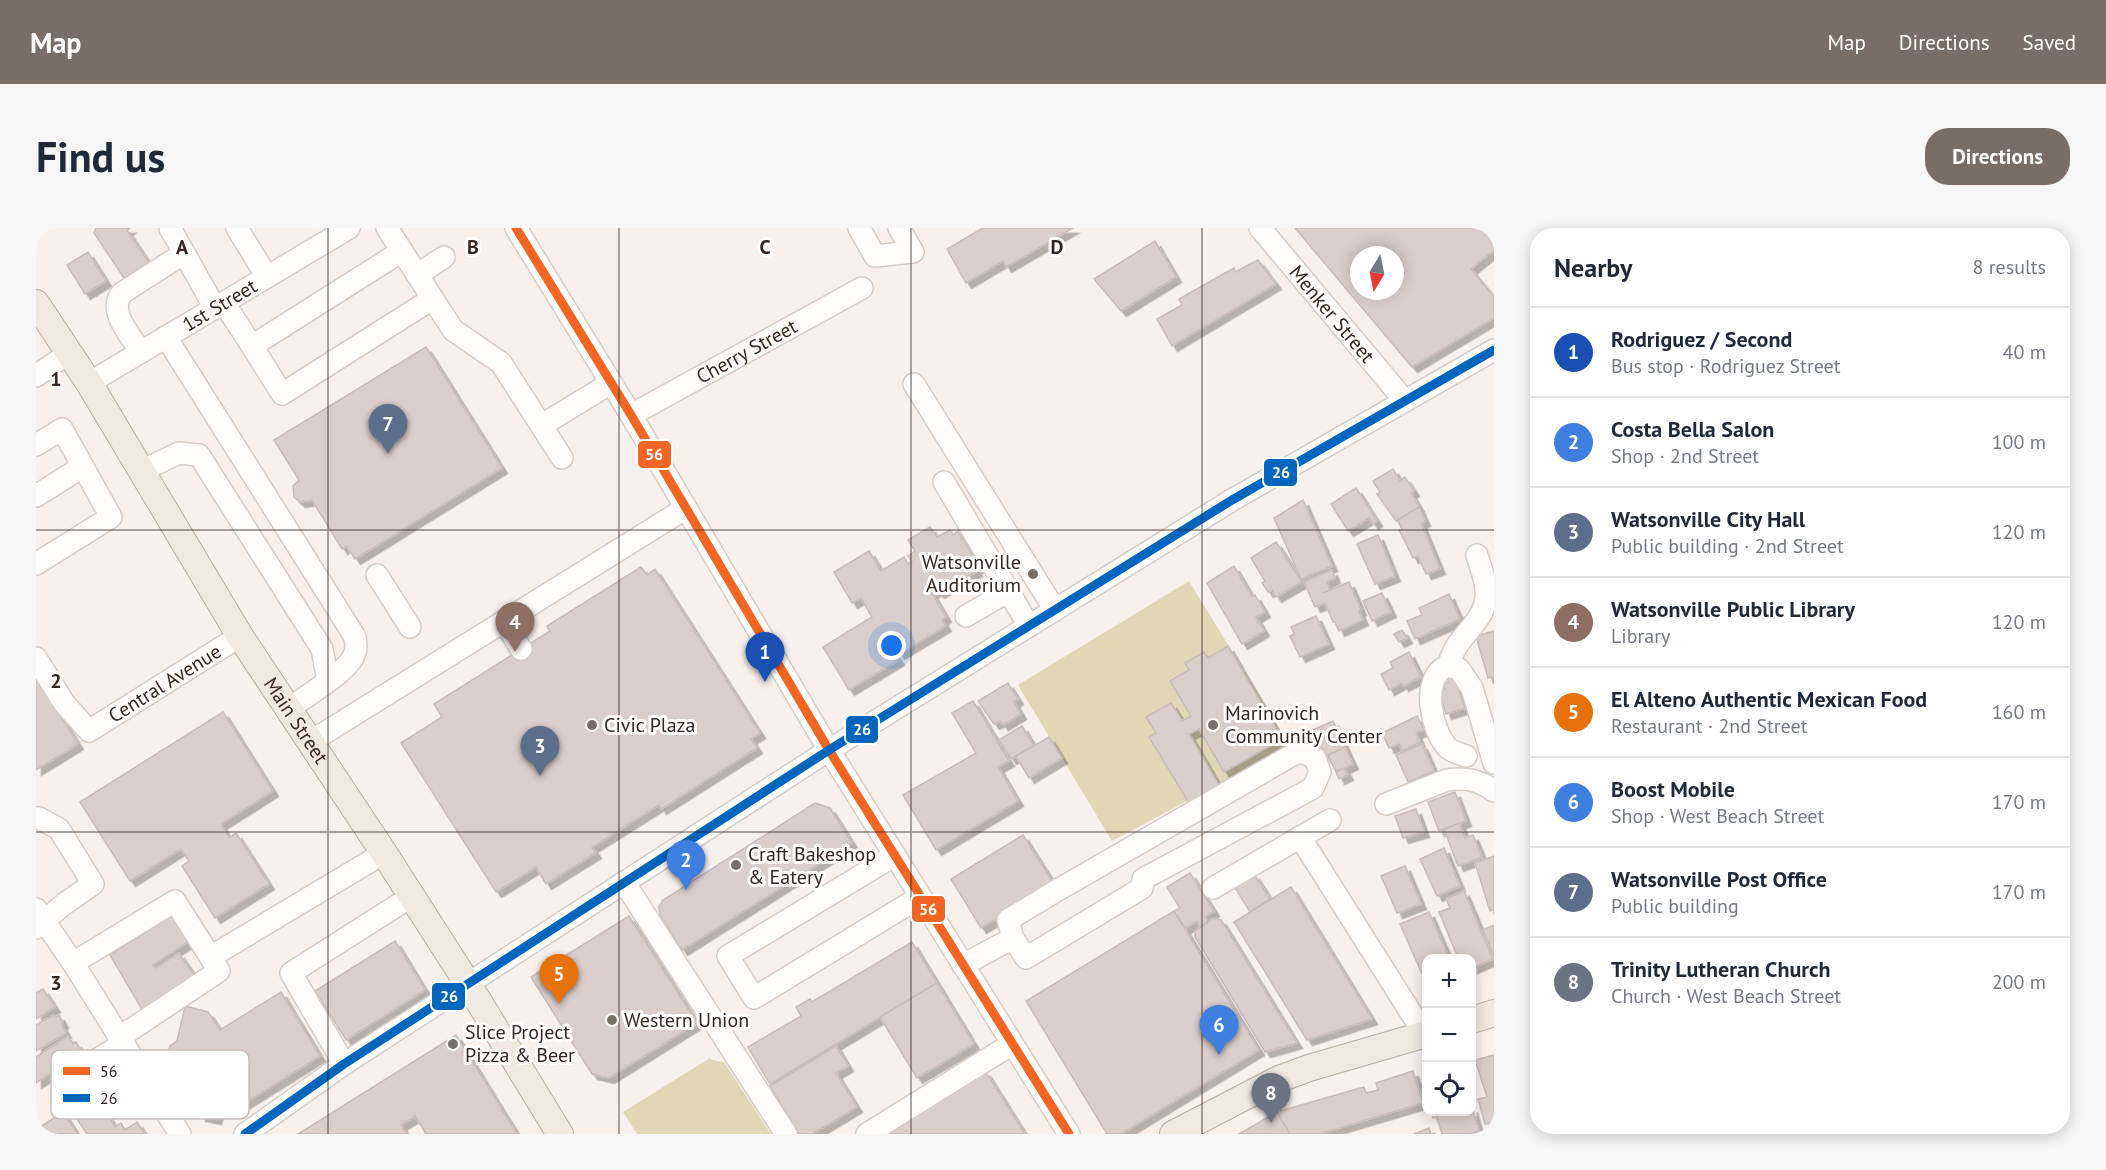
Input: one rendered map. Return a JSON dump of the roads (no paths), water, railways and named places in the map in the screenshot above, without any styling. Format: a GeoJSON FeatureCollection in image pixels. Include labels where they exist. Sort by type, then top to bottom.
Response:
{"type":"FeatureCollection","features":[{"type":"Feature","properties":{"kind":"main road","name":"Main Street"},"geometry":{"type":"LineString","coordinates":[[36,303],[89,383],[240,636],[384,853],[560,1134]]}},
{"type":"Feature","properties":{"kind":"main road"},"geometry":{"type":"LineString","coordinates":[[1476,1019],[1494,1013]]}},
{"type":"Feature","properties":{"kind":"main road"},"geometry":{"type":"LineString","coordinates":[[1176,1133],[1278,1079],[1422,1035]]}},
{"type":"Feature","properties":{"kind":"street"},"geometry":{"type":"LineString","coordinates":[[170,228],[183,254],[252,346],[282,394],[432,299]]}},
{"type":"Feature","properties":{"kind":"street"},"geometry":{"type":"LineString","coordinates":[[237,228],[267,277]]}},
{"type":"Feature","properties":{"kind":"street","name":"1st Street"},"geometry":{"type":"LineString","coordinates":[[89,383],[349,228]]}},
{"type":"Feature","properties":{"kind":"street"},"geometry":{"type":"LineString","coordinates":[[387,228],[453,330],[501,363],[562,458]]}},
{"type":"Feature","properties":{"kind":"street"},"geometry":{"type":"LineString","coordinates":[[516,228],[631,415],[829,750],[1069,1134]]}},
{"type":"Feature","properties":{"kind":"street"},"geometry":{"type":"LineString","coordinates":[[859,228],[875,256],[914,252],[899,228]]}},
{"type":"Feature","properties":{"kind":"street","name":"Menker Street"},"geometry":{"type":"LineString","coordinates":[[1260,228],[1405,401]]}},
{"type":"Feature","properties":{"kind":"street"},"geometry":{"type":"LineString","coordinates":[[252,346],[402,251]]}},
{"type":"Feature","properties":{"kind":"street"},"geometry":{"type":"LineString","coordinates":[[141,352],[118,315],[116,299],[183,254]]}},
{"type":"Feature","properties":{"kind":"street"},"geometry":{"type":"LineString","coordinates":[[417,275],[444,257]]}},
{"type":"Feature","properties":{"kind":"street","name":"Cherry Street"},"geometry":{"type":"LineString","coordinates":[[631,415],[862,288]]}},
{"type":"Feature","properties":{"kind":"street"},"geometry":{"type":"LineString","coordinates":[[166,337],[355,637],[357,647],[350,664],[288,709]]}},
{"type":"Feature","properties":{"kind":"street"},"geometry":{"type":"LineString","coordinates":[[245,1134],[344,1064],[829,750],[1232,500],[1494,350]]}},
{"type":"Feature","properties":{"kind":"street"},"geometry":{"type":"LineString","coordinates":[[36,375],[69,353]]}},
{"type":"Feature","properties":{"kind":"street"},"geometry":{"type":"LineString","coordinates":[[542,425],[611,383]]}},
{"type":"Feature","properties":{"kind":"street"},"geometry":{"type":"LineString","coordinates":[[914,384],[1055,610]]}},
{"type":"Feature","properties":{"kind":"street"},"geometry":{"type":"LineString","coordinates":[[36,445],[62,429],[111,517],[36,564]]}},
{"type":"Feature","properties":{"kind":"street"},"geometry":{"type":"LineString","coordinates":[[141,471],[179,453],[199,455],[321,649],[328,681]]}},
{"type":"Feature","properties":{"kind":"street"},"geometry":{"type":"LineString","coordinates":[[36,496],[82,467]]}},
{"type":"Feature","properties":{"kind":"street"},"geometry":{"type":"LineString","coordinates":[[944,482],[1029,626]]}},
{"type":"Feature","properties":{"kind":"street"},"geometry":{"type":"LineString","coordinates":[[310,742],[686,508]]}},
{"type":"Feature","properties":{"kind":"street"},"geometry":{"type":"LineString","coordinates":[[1449,666],[1455,645],[1479,619],[1486,602],[1486,590],[1477,555]]}},
{"type":"Feature","properties":{"kind":"street"},"geometry":{"type":"LineString","coordinates":[[377,575],[410,627]]}},
{"type":"Feature","properties":{"kind":"street"},"geometry":{"type":"LineString","coordinates":[[966,616],[1009,591]]}},
{"type":"Feature","properties":{"kind":"street"},"geometry":{"type":"LineString","coordinates":[[504,621],[521,649]]}},
{"type":"Feature","properties":{"kind":"street","name":"Central Avenue"},"geometry":{"type":"LineString","coordinates":[[36,658],[64,703],[89,731],[240,636]]}},
{"type":"Feature","properties":{"kind":"street"},"geometry":{"type":"LineString","coordinates":[[1466,756],[1454,751],[1444,743],[1431,708],[1434,678],[1441,669],[1449,666],[1459,669],[1468,680],[1475,696],[1478,714],[1494,764]]}},
{"type":"Feature","properties":{"kind":"street"},"geometry":{"type":"LineString","coordinates":[[1386,804],[1447,780],[1458,771],[1475,731],[1478,714]]}},
{"type":"Feature","properties":{"kind":"street"},"geometry":{"type":"LineString","coordinates":[[1296,753],[1304,753],[1315,758],[1320,772],[1313,788],[1143,879],[1142,888],[1026,958],[1013,938],[1008,920],[1056,891],[1296,753]]}},
{"type":"Feature","properties":{"kind":"street"},"geometry":{"type":"LineString","coordinates":[[1447,780],[1472,779],[1494,791]]}},
{"type":"Feature","properties":{"kind":"street"},"geometry":{"type":"LineString","coordinates":[[36,818],[59,829],[93,884],[39,920],[73,963],[128,1050]]}},
{"type":"Feature","properties":{"kind":"street"},"geometry":{"type":"LineString","coordinates":[[1213,888],[1330,820]]}},
{"type":"Feature","properties":{"kind":"street"},"geometry":{"type":"LineString","coordinates":[[1300,837],[1422,1028]]}},
{"type":"Feature","properties":{"kind":"street"},"geometry":{"type":"LineString","coordinates":[[108,1050],[215,963],[384,853]]}},
{"type":"Feature","properties":{"kind":"street"},"geometry":{"type":"LineString","coordinates":[[895,855],[728,956],[754,998],[920,897]]}},
{"type":"Feature","properties":{"kind":"street"},"geometry":{"type":"LineString","coordinates":[[624,882],[786,1134]]}},
{"type":"Feature","properties":{"kind":"street"},"geometry":{"type":"LineString","coordinates":[[344,1064],[291,973],[412,897]]}},
{"type":"Feature","properties":{"kind":"street"},"geometry":{"type":"LineString","coordinates":[[73,963],[175,901],[215,963]]}},
{"type":"Feature","properties":{"kind":"street"},"geometry":{"type":"LineString","coordinates":[[963,965],[1013,938]]}},
{"type":"Feature","properties":{"kind":"street"},"geometry":{"type":"LineString","coordinates":[[867,1134],[1012,1044]]}},
{"type":"Feature","properties":{"kind":"street"},"geometry":{"type":"LineString","coordinates":[[171,1119],[180,1134]]}},
{"type":"Feature","properties":{"kind":"place","name":"Watsonville Post Office"},"geometry":{"type":"Point","coordinates":[388,454]}},
{"type":"Feature","properties":{"kind":"place","name":"Watsonville Auditorium"},"geometry":{"type":"Point","coordinates":[1033,574]}},
{"type":"Feature","properties":{"kind":"place","name":"Watsonville Public Library"},"geometry":{"type":"Point","coordinates":[515,652]}},
{"type":"Feature","properties":{"kind":"place","name":"Rodriguez / Second"},"geometry":{"type":"Point","coordinates":[765,682]}},
{"type":"Feature","properties":{"kind":"place","name":"Civic Plaza"},"geometry":{"type":"Point","coordinates":[592,725]}},
{"type":"Feature","properties":{"kind":"place","name":"Marinovich Community Center"},"geometry":{"type":"Point","coordinates":[1213,725]}},
{"type":"Feature","properties":{"kind":"place","name":"Watsonville City Hall"},"geometry":{"type":"Point","coordinates":[540,776]}},
{"type":"Feature","properties":{"kind":"place","name":"Craft Bakeshop & Eatery"},"geometry":{"type":"Point","coordinates":[736,865]}},
{"type":"Feature","properties":{"kind":"place","name":"Costa Bella Salon"},"geometry":{"type":"Point","coordinates":[686,890]}},
{"type":"Feature","properties":{"kind":"place","name":"El Alteno Authentic Mexican Food"},"geometry":{"type":"Point","coordinates":[559,1004]}},
{"type":"Feature","properties":{"kind":"place","name":"Western Union"},"geometry":{"type":"Point","coordinates":[612,1020]}},
{"type":"Feature","properties":{"kind":"place","name":"Slice Project Pizza & Beer"},"geometry":{"type":"Point","coordinates":[453,1044]}},
{"type":"Feature","properties":{"kind":"place","name":"Boost Mobile"},"geometry":{"type":"Point","coordinates":[1219,1055]}},
{"type":"Feature","properties":{"kind":"place","name":"Trinity Lutheran Church"},"geometry":{"type":"Point","coordinates":[1271,1123]}}]}
